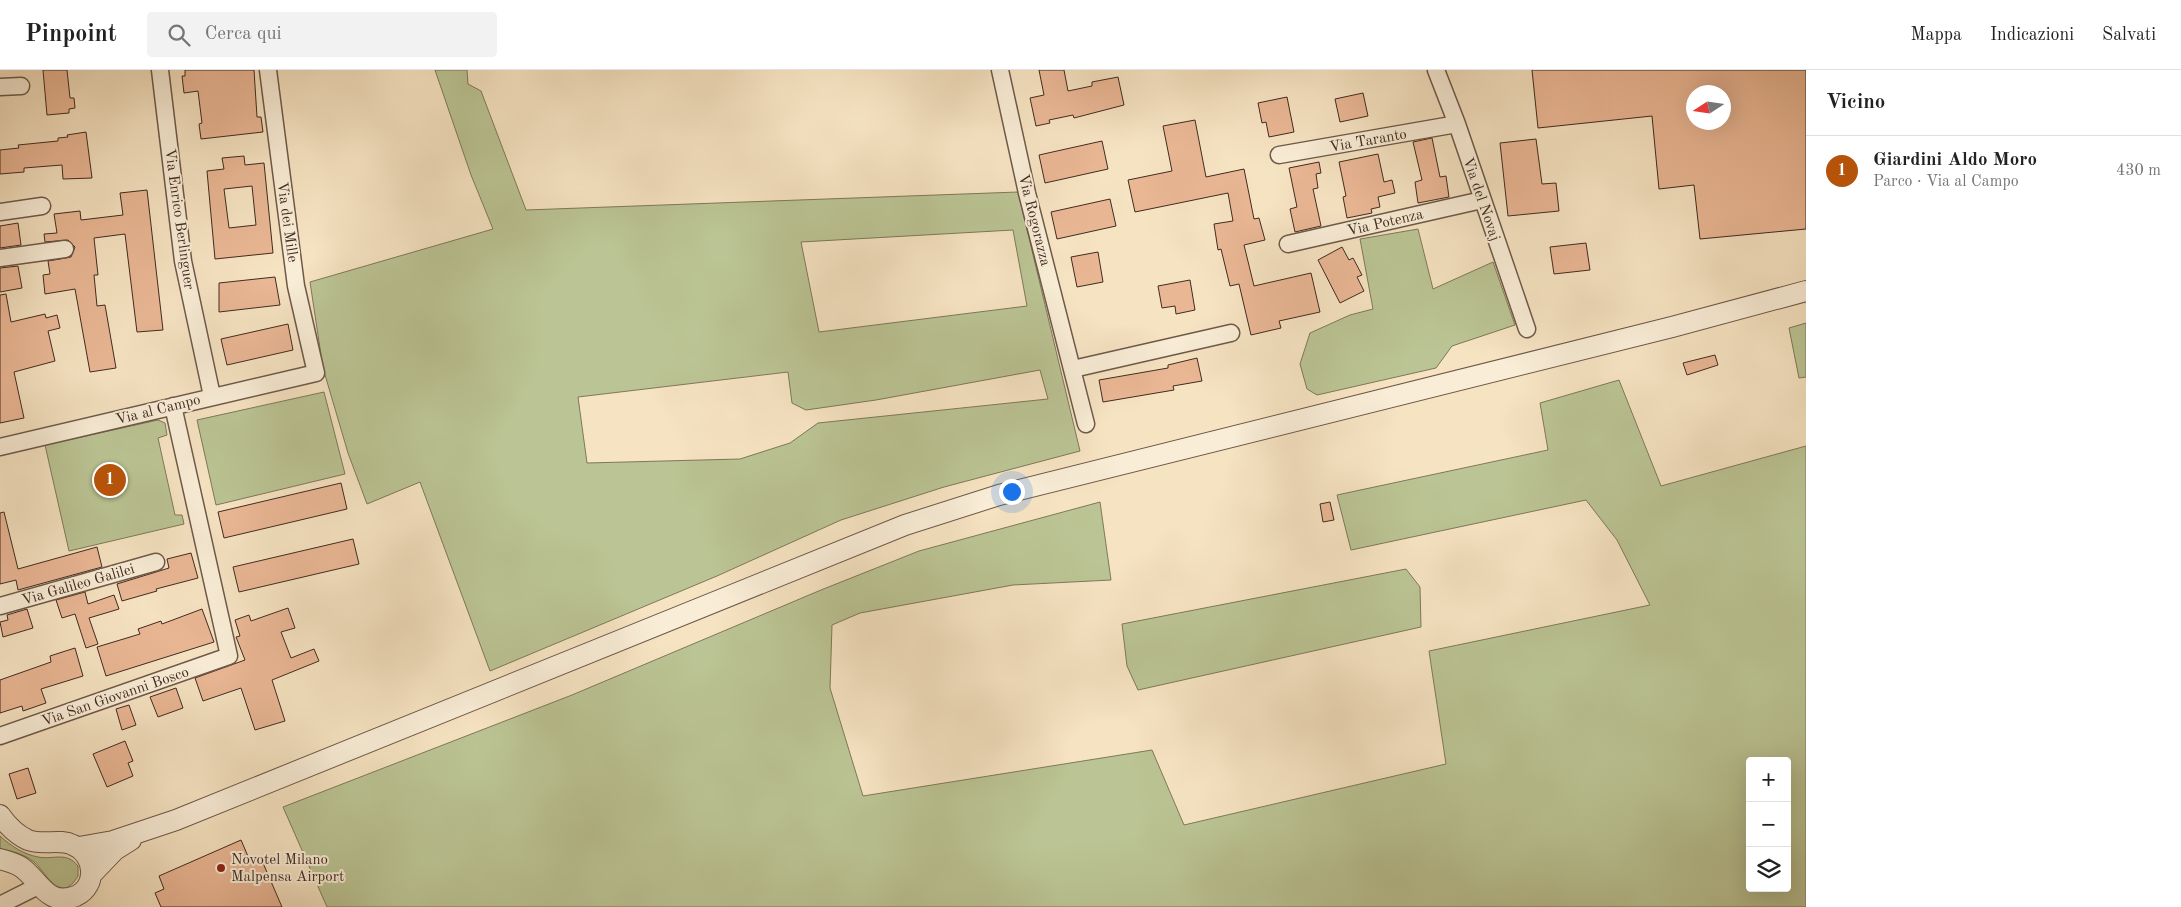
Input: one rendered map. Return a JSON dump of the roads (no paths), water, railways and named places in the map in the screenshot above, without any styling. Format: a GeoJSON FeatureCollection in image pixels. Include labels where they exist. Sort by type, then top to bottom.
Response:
{"type":"FeatureCollection","features":[{"type":"Feature","properties":{"kind":"street","name":"Via Enrico Berlinguer"},"geometry":{"type":"LineString","coordinates":[[160,70],[183,260],[212,396]]}},
{"type":"Feature","properties":{"kind":"street","name":"Via dei Mille"},"geometry":{"type":"LineString","coordinates":[[268,70],[296,286],[316,373]]}},
{"type":"Feature","properties":{"kind":"street","name":"Via Rogorazza"},"geometry":{"type":"LineString","coordinates":[[1000,70],[1027,193],[1086,424]]}},
{"type":"Feature","properties":{"kind":"street","name":"Via del Novaj"},"geometry":{"type":"LineString","coordinates":[[1436,70],[1457,124],[1527,329]]}},
{"type":"Feature","properties":{"kind":"street"},"geometry":{"type":"LineString","coordinates":[[0,88],[21,86]]}},
{"type":"Feature","properties":{"kind":"street","name":"Via Taranto"},"geometry":{"type":"LineString","coordinates":[[1279,155],[1457,124]]}},
{"type":"Feature","properties":{"kind":"street","name":"Via Potenza"},"geometry":{"type":"LineString","coordinates":[[1288,244],[1482,200]]}},
{"type":"Feature","properties":{"kind":"street"},"geometry":{"type":"LineString","coordinates":[[0,212],[42,206]]}},
{"type":"Feature","properties":{"kind":"street"},"geometry":{"type":"LineString","coordinates":[[0,258],[66,249]]}},
{"type":"Feature","properties":{"kind":"street"},"geometry":{"type":"LineString","coordinates":[[79,848],[144,832],[915,522],[999,494],[1672,327],[1806,291]]}},
{"type":"Feature","properties":{"kind":"street"},"geometry":{"type":"LineString","coordinates":[[1072,369],[1230,333]]}},
{"type":"Feature","properties":{"kind":"street","name":"Via al Campo"},"geometry":{"type":"LineString","coordinates":[[0,447],[316,373]]}},
{"type":"Feature","properties":{"kind":"street","name":"Via San Giovanni Bosco"},"geometry":{"type":"LineString","coordinates":[[0,736],[229,656],[173,406]]}},
{"type":"Feature","properties":{"kind":"street","name":"Via Galileo Galilei"},"geometry":{"type":"LineString","coordinates":[[0,606],[156,562]]}},
{"type":"Feature","properties":{"kind":"street"},"geometry":{"type":"LineString","coordinates":[[0,815],[10,828],[28,840],[45,844],[66,842],[79,848],[90,863],[91,876]]}},
{"type":"Feature","properties":{"kind":"street"},"geometry":{"type":"LineString","coordinates":[[0,905],[46,896],[75,902],[87,887],[91,876],[115,850],[144,832]]}},
{"type":"Feature","properties":{"kind":"street"},"geometry":{"type":"LineString","coordinates":[[0,859],[21,867],[46,896]]}},
{"type":"Feature","properties":{"kind":"place","name":"Giardini Aldo Moro"},"geometry":{"type":"Point","coordinates":[110,480]}},
{"type":"Feature","properties":{"kind":"place","name":"Novotel Milano Malpensa Airport"},"geometry":{"type":"Point","coordinates":[221,868]}}]}
